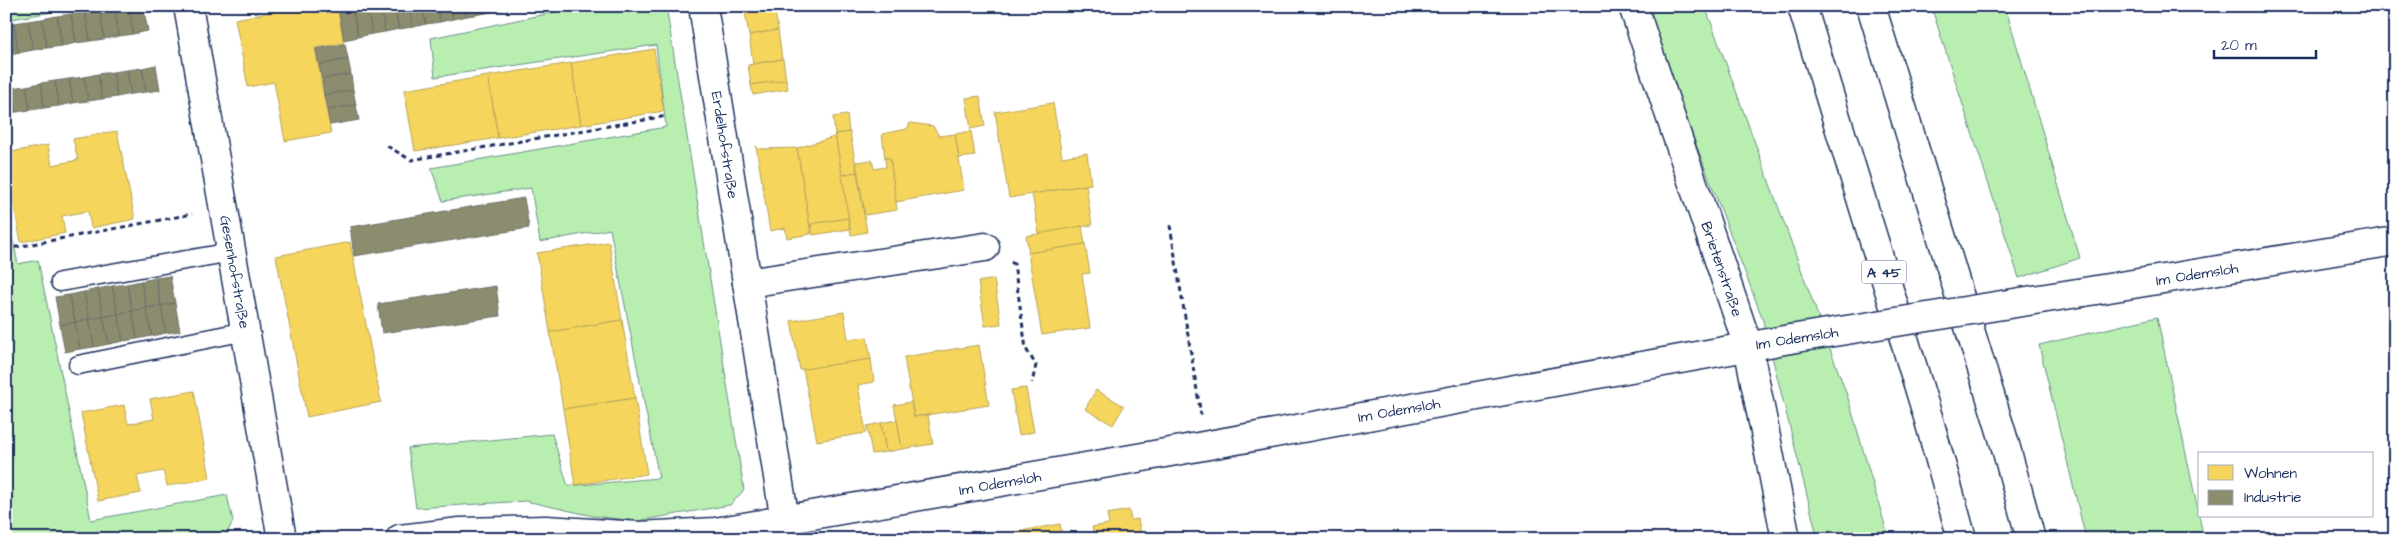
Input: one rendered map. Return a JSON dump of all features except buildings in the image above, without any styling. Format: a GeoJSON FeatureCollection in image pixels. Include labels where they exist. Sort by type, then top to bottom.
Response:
{"type":"FeatureCollection","features":[{"type":"Feature","properties":{"kind":"main road","name":"Gesenhofstraße"},"geometry":{"type":"LineString","coordinates":[[188,6],[282,539]]}},
{"type":"Feature","properties":{"kind":"main road","name":"Erdelhofstraße"},"geometry":{"type":"LineString","coordinates":[[703,6],[747,283],[774,528]]}},
{"type":"Feature","properties":{"kind":"main road","name":"Brietenstraße"},"geometry":{"type":"LineString","coordinates":[[1633,6],[1748,346],[1786,539]]}},
{"type":"Feature","properties":{"kind":"main road","name":"A 45"},"geometry":{"type":"LineString","coordinates":[[1802,6],[1928,416],[1962,539]]}},
{"type":"Feature","properties":{"kind":"main road"},"geometry":{"type":"LineString","coordinates":[[1871,6],[2001,431],[2030,539]]}},
{"type":"Feature","properties":{"kind":"main road","name":"Im Odemsloh"},"geometry":{"type":"LineString","coordinates":[[400,539],[460,532],[546,530],[639,537],[774,528],[1748,346],[2395,241]]}},
{"type":"Feature","properties":{"kind":"main road"},"geometry":{"type":"LineString","coordinates":[[747,283],[985,247]]}},
{"type":"Feature","properties":{"kind":"lane"},"geometry":{"type":"LineString","coordinates":[[60,282],[232,252]]}},
{"type":"Feature","properties":{"kind":"lane"},"geometry":{"type":"LineString","coordinates":[[78,366],[246,331]]}},
{"type":"Feature","properties":{"kind":"path"},"geometry":{"type":"LineString","coordinates":[[387,146],[411,160],[667,116]]}},
{"type":"Feature","properties":{"kind":"path"},"geometry":{"type":"LineString","coordinates":[[6,249],[224,208]]}},
{"type":"Feature","properties":{"kind":"path"},"geometry":{"type":"LineString","coordinates":[[1170,225],[1206,446]]}},
{"type":"Feature","properties":{"kind":"path"},"geometry":{"type":"LineString","coordinates":[[985,247],[1014,264],[1026,349],[1036,365],[1032,383]]}},
{"type":"Feature","properties":{"kind":"green space"},"geometry":{"type":"Polygon","coordinates":[[[6,6],[86,6],[6,20],[6,6]]]}},
{"type":"Feature","properties":{"kind":"green space"},"geometry":{"type":"Polygon","coordinates":[[[584,6],[666,6],[744,490],[730,505],[637,521],[593,516],[526,501],[416,508],[408,448],[552,434],[568,486],[659,478],[610,229],[540,242],[531,188],[443,201],[431,168],[666,127],[656,45],[435,77],[431,38],[584,6]]]}},
{"type":"Feature","properties":{"kind":"green space"},"geometry":{"type":"Polygon","coordinates":[[[1643,6],[1705,6],[1848,398],[1889,539],[1818,539],[1762,317],[1643,6]]]}},
{"type":"Feature","properties":{"kind":"green space"},"geometry":{"type":"Polygon","coordinates":[[[1931,6],[2005,6],[2080,258],[2019,278],[1931,6]]]}},
{"type":"Feature","properties":{"kind":"green space"},"geometry":{"type":"Polygon","coordinates":[[[6,208],[18,264],[38,260],[91,520],[227,495],[233,521],[224,539],[6,539],[6,208]]]}},
{"type":"Feature","properties":{"kind":"green space"},"geometry":{"type":"Polygon","coordinates":[[[2157,317],[2198,518],[2204,539],[2086,539],[2039,345],[2157,317]]]}}]}
